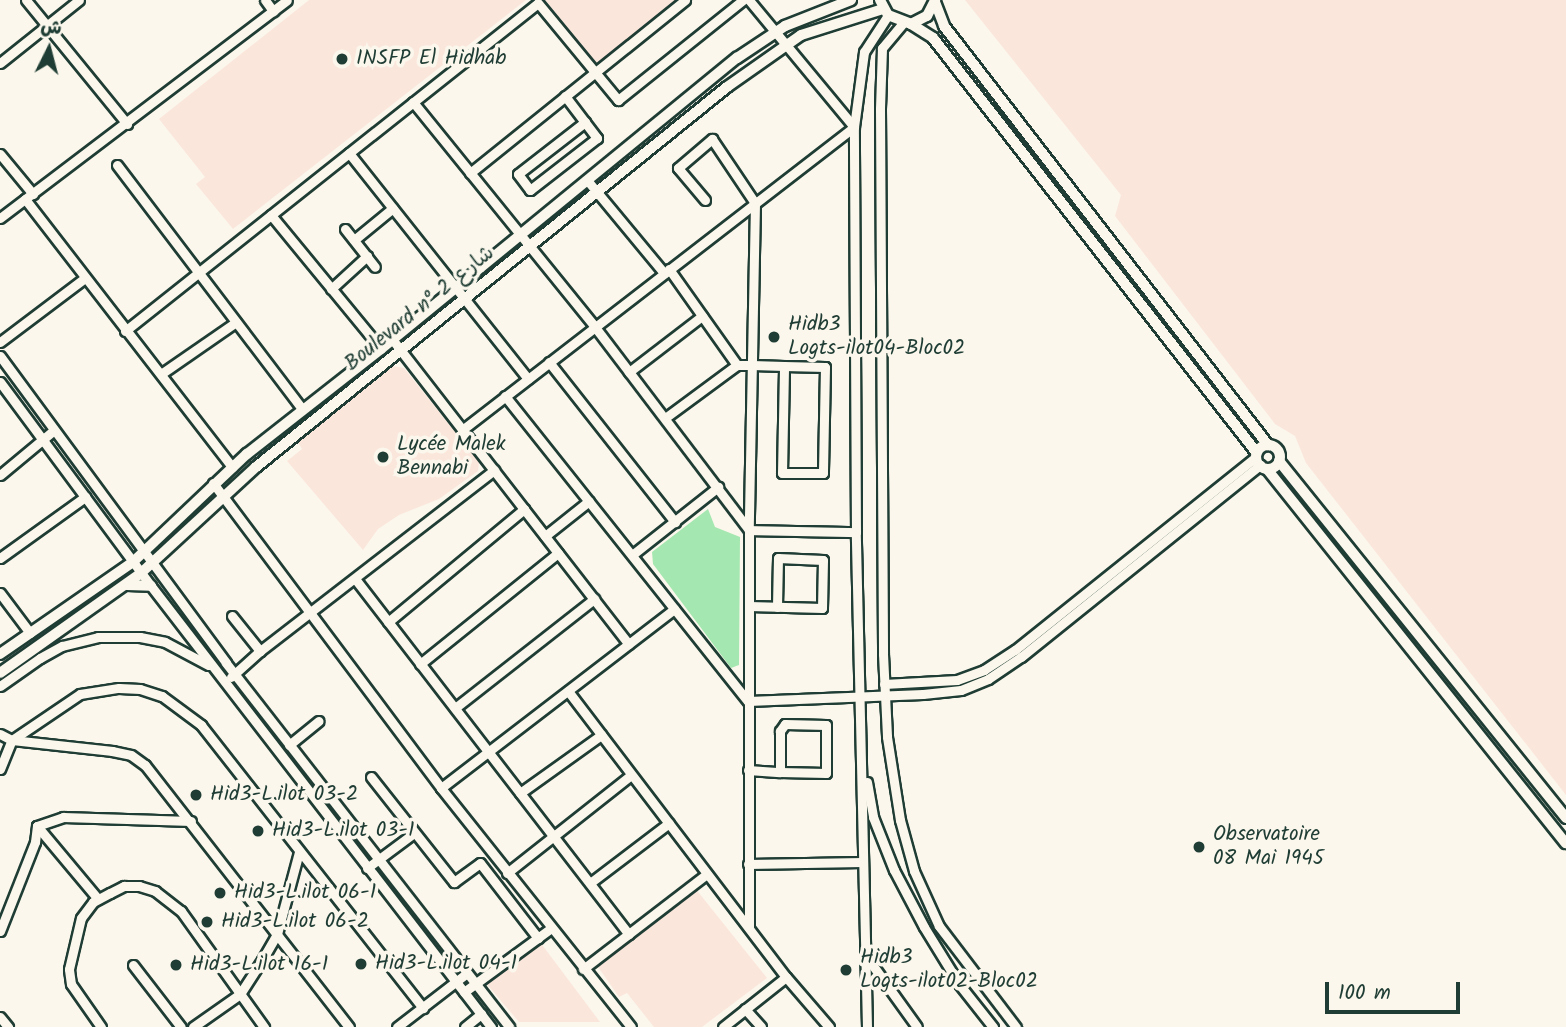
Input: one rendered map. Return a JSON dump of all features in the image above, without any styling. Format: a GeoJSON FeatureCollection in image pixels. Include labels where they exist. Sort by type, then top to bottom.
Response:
{"type":"FeatureCollection","features":[{"type":"Feature","properties":{"kind":"main road","name":"Boulevard n° شارع 2"},"geometry":{"type":"LineString","coordinates":[[0,654],[133,562],[232,467],[737,58],[776,32],[851,0]]}},
{"type":"Feature","properties":{"kind":"main road"},"geometry":{"type":"LineString","coordinates":[[907,24],[927,16],[935,1]]}},
{"type":"Feature","properties":{"kind":"main road"},"geometry":{"type":"LineString","coordinates":[[935,1],[944,26],[1268,445],[1278,450],[1279,461],[1566,818]]}},
{"type":"Feature","properties":{"kind":"main road","name":"Boulevard n° شارع 2"},"geometry":{"type":"LineString","coordinates":[[0,673],[142,573],[256,467],[596,190],[786,44],[825,25],[877,13],[884,8]]}},
{"type":"Feature","properties":{"kind":"main road"},"geometry":{"type":"LineString","coordinates":[[884,8],[933,38],[1260,461],[1566,843]]}},
{"type":"Feature","properties":{"kind":"main road"},"geometry":{"type":"LineString","coordinates":[[1260,461],[1268,445]]}},
{"type":"Feature","properties":{"kind":"main road"},"geometry":{"type":"LineString","coordinates":[[1260,461],[1279,461]]}},
{"type":"Feature","properties":{"kind":"main road"},"geometry":{"type":"LineString","coordinates":[[127,584],[151,586]]}},
{"type":"Feature","properties":{"kind":"street"},"geometry":{"type":"LineString","coordinates":[[26,0],[127,124]]}},
{"type":"Feature","properties":{"kind":"street"},"geometry":{"type":"LineString","coordinates":[[0,63],[79,0]]}},
{"type":"Feature","properties":{"kind":"street"},"geometry":{"type":"LineString","coordinates":[[265,0],[273,11]]}},
{"type":"Feature","properties":{"kind":"street"},"geometry":{"type":"LineString","coordinates":[[0,218],[287,0]]}},
{"type":"Feature","properties":{"kind":"street"},"geometry":{"type":"LineString","coordinates":[[470,173],[685,0]]}},
{"type":"Feature","properties":{"kind":"street"},"geometry":{"type":"LineString","coordinates":[[125,331],[538,3],[618,100],[743,0]]}},
{"type":"Feature","properties":{"kind":"street"},"geometry":{"type":"LineString","coordinates":[[749,0],[854,127]]}},
{"type":"Feature","properties":{"kind":"street"},"geometry":{"type":"LineString","coordinates":[[867,1027],[856,532],[854,127],[864,52],[884,8]]}},
{"type":"Feature","properties":{"kind":"street"},"geometry":{"type":"LineString","coordinates":[[907,24],[882,48],[880,109],[884,695],[900,820],[914,871],[939,926],[1016,1027]]}},
{"type":"Feature","properties":{"kind":"street"},"geometry":{"type":"LineString","coordinates":[[565,96],[585,122],[597,138],[530,190],[518,174],[585,122]]}},
{"type":"Feature","properties":{"kind":"street"},"geometry":{"type":"LineString","coordinates":[[413,102],[522,234],[749,530]]}},
{"type":"Feature","properties":{"kind":"street"},"geometry":{"type":"LineString","coordinates":[[462,430],[854,127]]}},
{"type":"Feature","properties":{"kind":"street"},"geometry":{"type":"LineString","coordinates":[[705,200],[678,168],[712,139],[755,203],[748,606],[748,928]]}},
{"type":"Feature","properties":{"kind":"street"},"geometry":{"type":"LineString","coordinates":[[349,153],[528,379]]}},
{"type":"Feature","properties":{"kind":"street"},"geometry":{"type":"LineString","coordinates":[[0,154],[85,278],[232,467]]}},
{"type":"Feature","properties":{"kind":"street"},"geometry":{"type":"LineString","coordinates":[[117,165],[302,409]]}},
{"type":"Feature","properties":{"kind":"street"},"geometry":{"type":"LineString","coordinates":[[587,180],[667,271],[737,365]]}},
{"type":"Feature","properties":{"kind":"street"},"geometry":{"type":"LineString","coordinates":[[354,240],[393,208]]}},
{"type":"Feature","properties":{"kind":"street"},"geometry":{"type":"LineString","coordinates":[[271,215],[381,349]]}},
{"type":"Feature","properties":{"kind":"street"},"geometry":{"type":"LineString","coordinates":[[345,229],[375,267]]}},
{"type":"Feature","properties":{"kind":"street"},"geometry":{"type":"LineString","coordinates":[[331,289],[366,256]]}},
{"type":"Feature","properties":{"kind":"street"},"geometry":{"type":"LineString","coordinates":[[0,342],[85,278]]}},
{"type":"Feature","properties":{"kind":"street"},"geometry":{"type":"LineString","coordinates":[[629,372],[702,316]]}},
{"type":"Feature","properties":{"kind":"street"},"geometry":{"type":"LineString","coordinates":[[161,374],[236,322]]}},
{"type":"Feature","properties":{"kind":"street"},"geometry":{"type":"LineString","coordinates":[[392,339],[629,644]]}},
{"type":"Feature","properties":{"kind":"street"},"geometry":{"type":"LineString","coordinates":[[0,356],[235,674],[509,1027]]}},
{"type":"Feature","properties":{"kind":"street"},"geometry":{"type":"LineString","coordinates":[[549,362],[675,522]]}},
{"type":"Feature","properties":{"kind":"street"},"geometry":{"type":"LineString","coordinates":[[665,418],[737,365],[752,365],[825,367],[823,474],[782,473],[784,366]]}},
{"type":"Feature","properties":{"kind":"street"},"geometry":{"type":"LineString","coordinates":[[0,382],[151,586],[491,1027]]}},
{"type":"Feature","properties":{"kind":"street"},"geometry":{"type":"LineString","coordinates":[[506,396],[748,701]]}},
{"type":"Feature","properties":{"kind":"street"},"geometry":{"type":"LineString","coordinates":[[0,475],[54,430]]}},
{"type":"Feature","properties":{"kind":"street"},"geometry":{"type":"LineString","coordinates":[[884,684],[957,680],[984,670],[1015,650],[1260,461]]}},
{"type":"Feature","properties":{"kind":"street"},"geometry":{"type":"LineString","coordinates":[[748,701],[859,698],[961,690],[988,679],[1021,657],[1260,461]]}},
{"type":"Feature","properties":{"kind":"street"},"geometry":{"type":"LineString","coordinates":[[225,681],[494,470]]}},
{"type":"Feature","properties":{"kind":"street"},"geometry":{"type":"LineString","coordinates":[[213,484],[221,499],[441,788],[631,1027]]}},
{"type":"Feature","properties":{"kind":"street"},"geometry":{"type":"LineString","coordinates":[[632,555],[718,487]]}},
{"type":"Feature","properties":{"kind":"street"},"geometry":{"type":"LineString","coordinates":[[0,558],[85,497]]}},
{"type":"Feature","properties":{"kind":"street"},"geometry":{"type":"LineString","coordinates":[[545,536],[589,501]]}},
{"type":"Feature","properties":{"kind":"street"},"geometry":{"type":"LineString","coordinates":[[388,622],[524,509]]}},
{"type":"Feature","properties":{"kind":"street"},"geometry":{"type":"LineString","coordinates":[[749,530],[856,532]]}},
{"type":"Feature","properties":{"kind":"street"},"geometry":{"type":"LineString","coordinates":[[421,664],[558,553]]}},
{"type":"Feature","properties":{"kind":"street"},"geometry":{"type":"LineString","coordinates":[[748,606],[777,607],[822,608],[823,560],[778,558],[777,607]]}},
{"type":"Feature","properties":{"kind":"street"},"geometry":{"type":"LineString","coordinates":[[356,580],[629,934]]}},
{"type":"Feature","properties":{"kind":"street"},"geometry":{"type":"LineString","coordinates":[[0,593],[30,632]]}},
{"type":"Feature","properties":{"kind":"street"},"geometry":{"type":"LineString","coordinates":[[455,708],[594,599]]}},
{"type":"Feature","properties":{"kind":"street"},"geometry":{"type":"LineString","coordinates":[[441,788],[674,609]]}},
{"type":"Feature","properties":{"kind":"street"},"geometry":{"type":"LineString","coordinates":[[232,616],[260,651]]}},
{"type":"Feature","properties":{"kind":"street"},"geometry":{"type":"LineString","coordinates":[[0,686],[62,646],[117,635],[164,642],[195,656],[218,672]]}},
{"type":"Feature","properties":{"kind":"street"},"geometry":{"type":"LineString","coordinates":[[0,769],[12,740],[80,694],[140,688],[162,696],[201,725],[423,1008]]}},
{"type":"Feature","properties":{"kind":"street"},"geometry":{"type":"LineString","coordinates":[[568,691],[786,977],[829,1027]]}},
{"type":"Feature","properties":{"kind":"street"},"geometry":{"type":"LineString","coordinates":[[289,745],[319,721]]}},
{"type":"Feature","properties":{"kind":"street"},"geometry":{"type":"LineString","coordinates":[[748,770],[780,772],[827,773],[826,725],[785,724],[780,731],[780,772]]}},
{"type":"Feature","properties":{"kind":"street"},"geometry":{"type":"LineString","coordinates":[[0,734],[12,740],[131,755],[161,780],[349,1027]]}},
{"type":"Feature","properties":{"kind":"street"},"geometry":{"type":"LineString","coordinates":[[520,793],[601,735]]}},
{"type":"Feature","properties":{"kind":"street"},"geometry":{"type":"LineString","coordinates":[[863,760],[873,817],[894,870],[924,927],[960,984],[993,1027]]}},
{"type":"Feature","properties":{"kind":"street"},"geometry":{"type":"LineString","coordinates":[[507,873],[631,775]]}},
{"type":"Feature","properties":{"kind":"street"},"geometry":{"type":"LineString","coordinates":[[372,777],[454,881],[480,863],[538,938]]}},
{"type":"Feature","properties":{"kind":"street"},"geometry":{"type":"LineString","coordinates":[[37,826],[63,817],[191,821]]}},
{"type":"Feature","properties":{"kind":"street"},"geometry":{"type":"LineString","coordinates":[[590,883],[669,823]]}},
{"type":"Feature","properties":{"kind":"street"},"geometry":{"type":"LineString","coordinates":[[37,826],[99,899]]}},
{"type":"Feature","properties":{"kind":"street"},"geometry":{"type":"LineString","coordinates":[[0,931],[35,842],[37,826]]}},
{"type":"Feature","properties":{"kind":"street"},"geometry":{"type":"LineString","coordinates":[[367,868],[414,833]]}},
{"type":"Feature","properties":{"kind":"street"},"geometry":{"type":"LineString","coordinates":[[193,1027],[240,994],[277,934],[299,852]]}},
{"type":"Feature","properties":{"kind":"street"},"geometry":{"type":"LineString","coordinates":[[748,864],[862,862]]}},
{"type":"Feature","properties":{"kind":"street"},"geometry":{"type":"LineString","coordinates":[[583,969],[707,874]]}},
{"type":"Feature","properties":{"kind":"street"},"geometry":{"type":"LineString","coordinates":[[101,1027],[71,984],[69,968],[81,918],[99,899],[124,886],[139,886],[155,891],[181,911],[264,1027]]}},
{"type":"Feature","properties":{"kind":"street"},"geometry":{"type":"LineString","coordinates":[[464,992],[551,928]]}},
{"type":"Feature","properties":{"kind":"street"},"geometry":{"type":"LineString","coordinates":[[866,956],[917,1027]]}},
{"type":"Feature","properties":{"kind":"street"},"geometry":{"type":"LineString","coordinates":[[134,965],[181,1027]]}},
{"type":"Feature","properties":{"kind":"street"},"geometry":{"type":"LineString","coordinates":[[397,1027],[467,973]]}},
{"type":"Feature","properties":{"kind":"street"},"geometry":{"type":"LineString","coordinates":[[723,1027],[786,977]]}},
{"type":"Feature","properties":{"kind":"street"},"geometry":{"type":"LineString","coordinates":[[745,1009],[761,1027]]}},
{"type":"Feature","properties":{"kind":"street"},"geometry":{"type":"LineString","coordinates":[[465,1027],[481,1014]]}},
{"type":"Feature","properties":{"kind":"street"},"geometry":{"type":"LineString","coordinates":[[0,1017],[8,1027]]}},
{"type":"Feature","properties":{"kind":"shaded area","name":"INSFP El Hidhab"},"geometry":{"type":"Polygon","coordinates":[[[309,0],[526,0],[233,229],[196,184],[205,177],[159,119],[309,0]]]}},
{"type":"Feature","properties":{"kind":"shaded area","name":"INSFP El Hidhab"},"geometry":{"type":"Polygon","coordinates":[[[545,0],[678,0],[598,65],[545,0]]]}},
{"type":"Feature","properties":{"kind":"shaded area"},"geometry":{"type":"Polygon","coordinates":[[[965,0],[1566,0],[1566,795],[1306,463],[1295,436],[1275,424],[1115,216],[1121,195],[965,0]]]}},
{"type":"Feature","properties":{"kind":"shaded area","name":"Lycée Malek Bennabi"},"geometry":{"type":"Polygon","coordinates":[[[393,366],[404,368],[479,462],[478,471],[439,499],[399,515],[378,529],[363,550],[287,461],[302,449],[297,441],[393,366]]]}},
{"type":"Feature","properties":{"kind":"shaded area"},"geometry":{"type":"Polygon","coordinates":[[[695,888],[767,978],[702,1027],[654,1027],[627,993],[619,997],[596,964],[695,888]]]}},
{"type":"Feature","properties":{"kind":"shaded area"},"geometry":{"type":"Polygon","coordinates":[[[540,942],[600,1022],[519,1022],[485,982],[540,942]]]}},
{"type":"Feature","properties":{"kind":"green space"},"geometry":{"type":"Polygon","coordinates":[[[708,509],[715,527],[740,537],[739,665],[731,668],[653,564],[652,552],[708,509]]]}},
{"type":"Feature","properties":{"kind":"place","name":"INSFP El Hidhab"},"geometry":{"type":"Point","coordinates":[342,59]}},
{"type":"Feature","properties":{"kind":"place","name":"Hidb3 Logts-ilot04-Bloc02"},"geometry":{"type":"Point","coordinates":[774,337]}},
{"type":"Feature","properties":{"kind":"place","name":"Lycée Malek Bennabi"},"geometry":{"type":"Point","coordinates":[383,457]}},
{"type":"Feature","properties":{"kind":"place","name":"Hid3-L.ilot 03-2"},"geometry":{"type":"Point","coordinates":[196,795]}},
{"type":"Feature","properties":{"kind":"place","name":"Hid3-L.ilot 03-1"},"geometry":{"type":"Point","coordinates":[258,831]}},
{"type":"Feature","properties":{"kind":"place","name":"Observatoire 08 Mai 1945"},"geometry":{"type":"Point","coordinates":[1199,847]}},
{"type":"Feature","properties":{"kind":"place","name":"Hid3-L.ilot 06-1"},"geometry":{"type":"Point","coordinates":[220,893]}},
{"type":"Feature","properties":{"kind":"place","name":"Hid3-L.ilot 06-2"},"geometry":{"type":"Point","coordinates":[207,922]}},
{"type":"Feature","properties":{"kind":"place","name":"Hid3-L.ilot 04-1"},"geometry":{"type":"Point","coordinates":[361,964]}},
{"type":"Feature","properties":{"kind":"place","name":"Hid3-L.ilot 16-1"},"geometry":{"type":"Point","coordinates":[176,965]}},
{"type":"Feature","properties":{"kind":"place","name":"Hidb3 Logts-ilot02-Bloc02"},"geometry":{"type":"Point","coordinates":[846,970]}}]}
